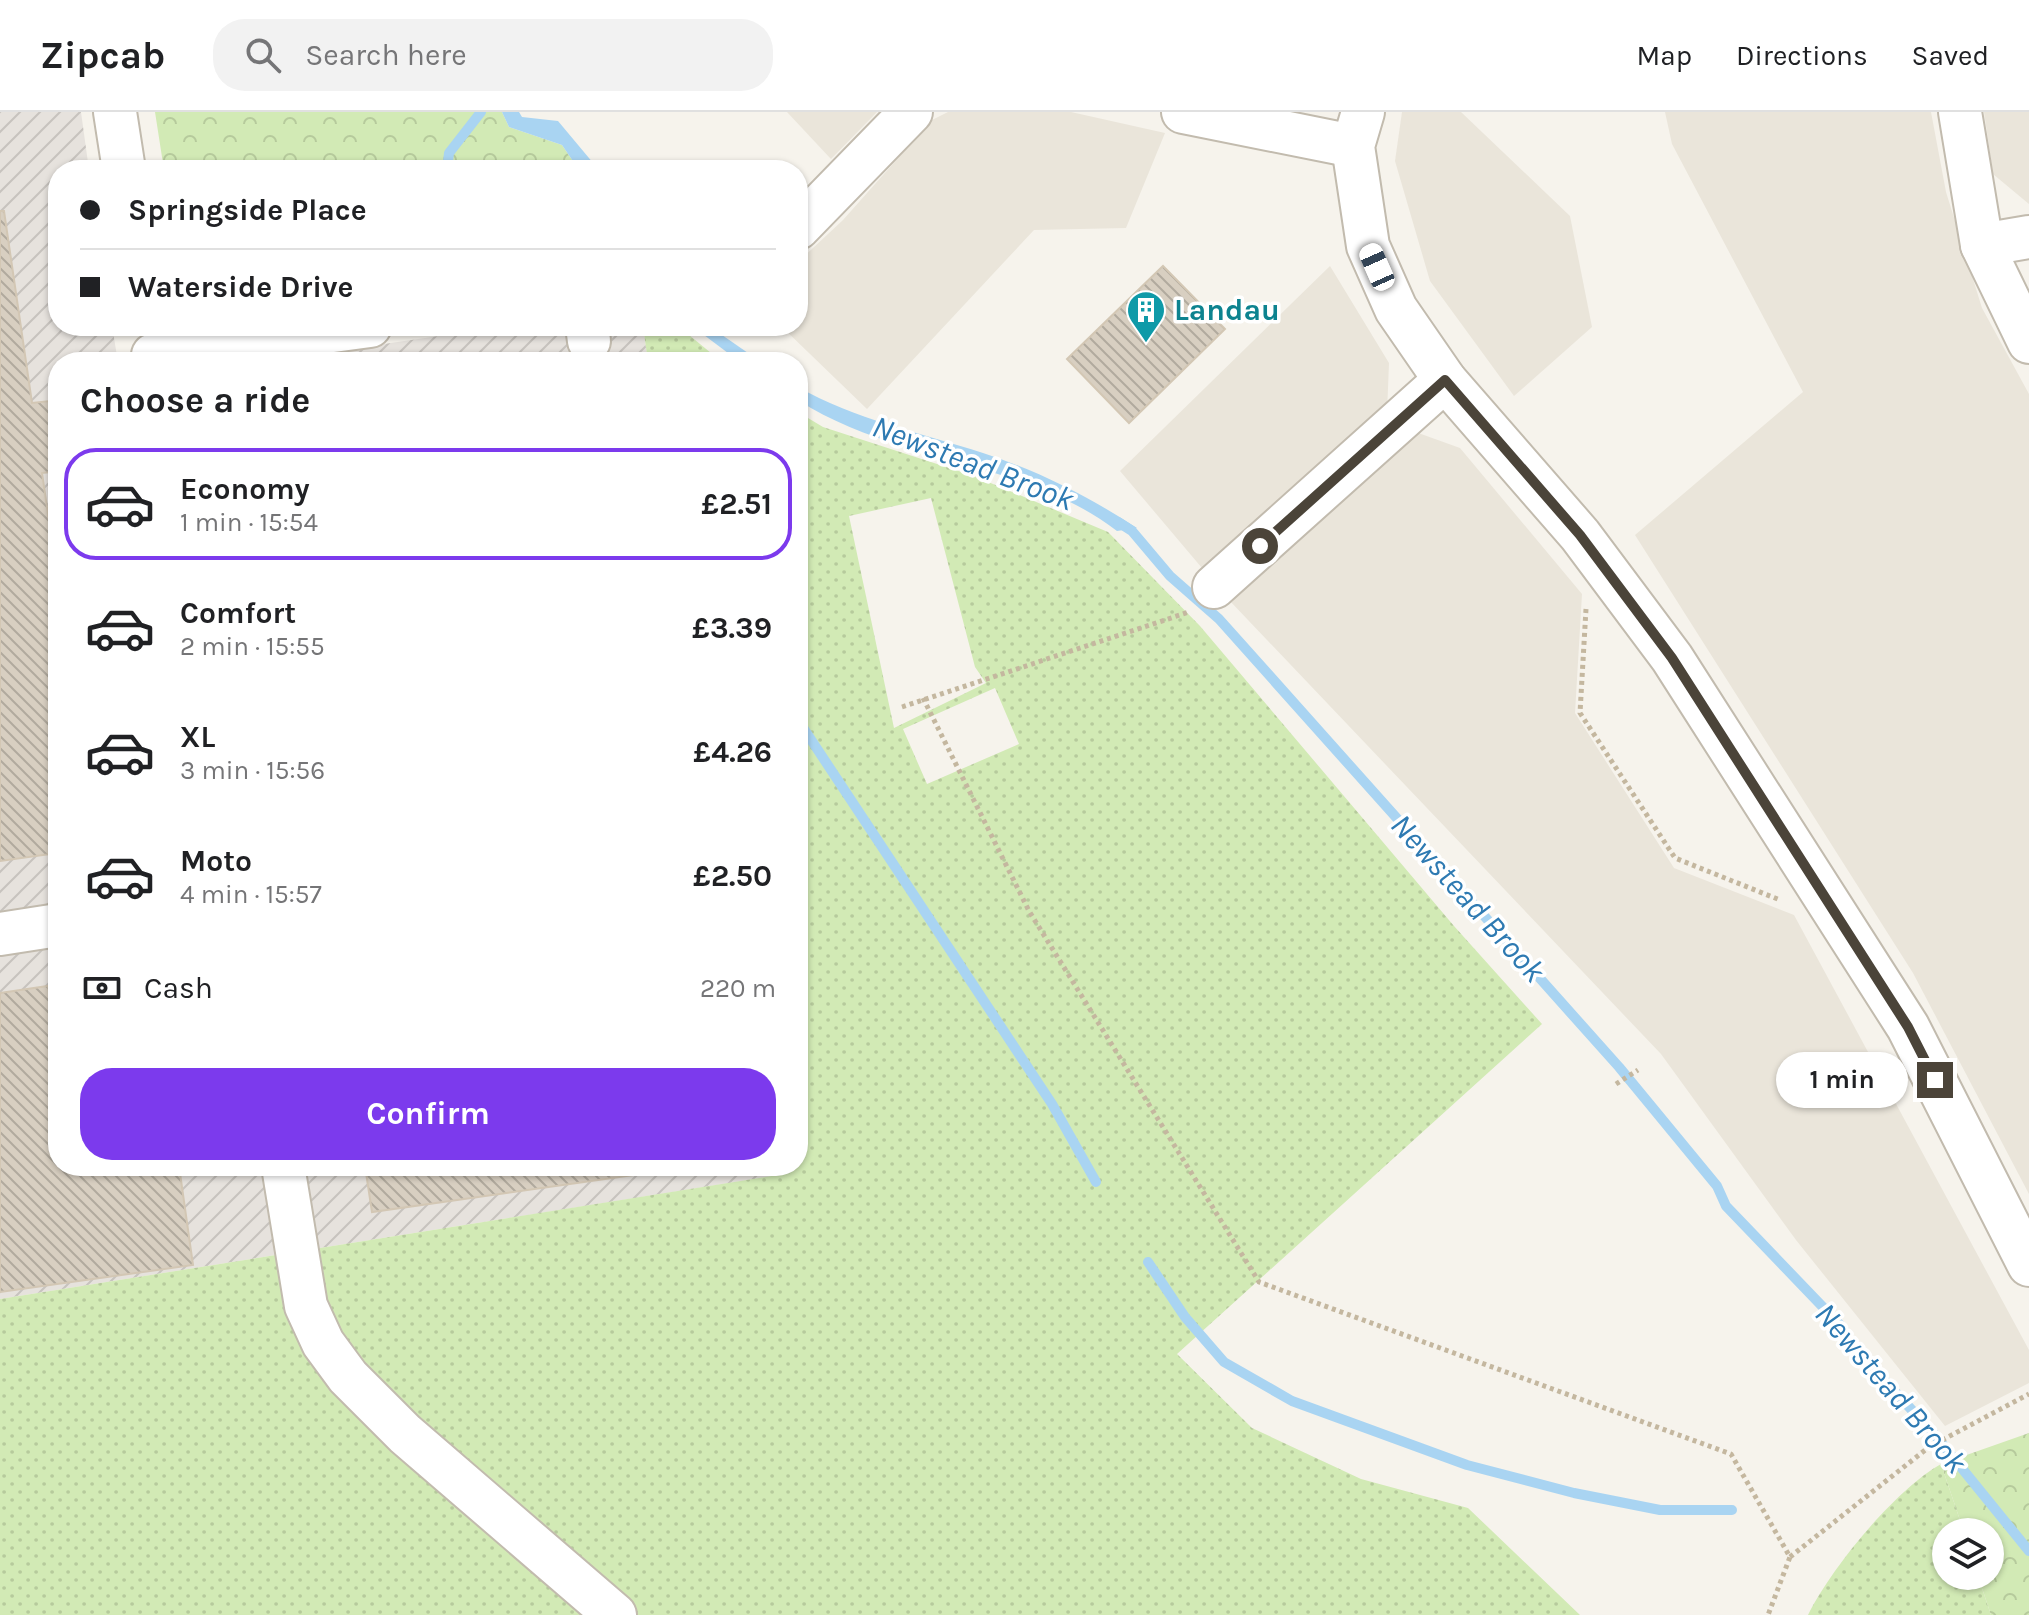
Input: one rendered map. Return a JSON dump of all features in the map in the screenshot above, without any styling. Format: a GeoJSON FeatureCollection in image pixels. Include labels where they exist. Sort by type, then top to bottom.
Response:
{"type":"FeatureCollection","features":[{"type":"Feature","properties":{"kind":"street"},"geometry":{"type":"LineString","coordinates":[[115,112],[122,160]]}},
{"type":"Feature","properties":{"kind":"street"},"geometry":{"type":"LineString","coordinates":[[808,218],[911,112]]}},
{"type":"Feature","properties":{"kind":"street"},"geometry":{"type":"LineString","coordinates":[[1183,112],[1358,129],[1368,246],[1396,309],[1445,380],[1580,535],[1672,658],[1908,1027],[2029,1265]]}},
{"type":"Feature","properties":{"kind":"street"},"geometry":{"type":"LineString","coordinates":[[1960,112],[1982,245],[2029,342]]}},
{"type":"Feature","properties":{"kind":"street"},"geometry":{"type":"LineString","coordinates":[[1982,245],[2029,237]]}},
{"type":"Feature","properties":{"kind":"street"},"geometry":{"type":"LineString","coordinates":[[152,348],[270,336]]}},
{"type":"Feature","properties":{"kind":"street"},"geometry":{"type":"LineString","coordinates":[[1200,600],[1445,380]]}},
{"type":"Feature","properties":{"kind":"street"},"geometry":{"type":"LineString","coordinates":[[0,934],[48,927]]}},
{"type":"Feature","properties":{"kind":"street"},"geometry":{"type":"LineString","coordinates":[[285,1176],[306,1306],[323,1343],[348,1377],[405,1434],[615,1615]]}},
{"type":"Feature","properties":{"kind":"path"},"geometry":{"type":"LineString","coordinates":[[902,707],[1200,600]]}},
{"type":"Feature","properties":{"kind":"path"},"geometry":{"type":"LineString","coordinates":[[1586,607],[1580,713],[1675,858],[1788,903]]}},
{"type":"Feature","properties":{"kind":"path"},"geometry":{"type":"LineString","coordinates":[[923,698],[1029,911],[1259,1282],[1731,1454],[1790,1557]]}},
{"type":"Feature","properties":{"kind":"path"},"geometry":{"type":"LineString","coordinates":[[1616,1084],[1638,1070]]}},
{"type":"Feature","properties":{"kind":"path"},"geometry":{"type":"LineString","coordinates":[[1768,1615],[1790,1557],[1929,1447],[1950,1433],[2029,1394]]}},
{"type":"Feature","properties":{"kind":"shaded area"},"geometry":{"type":"Polygon","coordinates":[[[0,112],[81,112],[88,160],[48,160],[48,336],[114,336],[116,352],[48,352],[48,1176],[773,1176],[0,1299],[0,112]]]}},
{"type":"Feature","properties":{"kind":"shaded area"},"geometry":{"type":"Polygon","coordinates":[[[787,112],[877,112],[831,159],[787,112]]]}},
{"type":"Feature","properties":{"kind":"shaded area"},"geometry":{"type":"Polygon","coordinates":[[[948,112],[1071,112],[1165,133],[1126,228],[1034,230],[867,409],[791,336],[808,336],[808,253],[843,220],[932,120],[948,112]]]}},
{"type":"Feature","properties":{"kind":"shaded area"},"geometry":{"type":"Polygon","coordinates":[[[1402,112],[1461,112],[1570,216],[1592,327],[1514,396],[1430,281],[1395,161],[1402,112]]]}},
{"type":"Feature","properties":{"kind":"shaded area"},"geometry":{"type":"Polygon","coordinates":[[[1665,112],[1931,112],[1946,192],[1982,308],[2029,394],[2029,1194],[1913,973],[1635,535],[1803,392],[1672,144],[1665,112]]]}},
{"type":"Feature","properties":{"kind":"shaded area"},"geometry":{"type":"Polygon","coordinates":[[[1984,112],[2029,112],[2029,204],[1993,174],[1984,112]]]}},
{"type":"Feature","properties":{"kind":"shaded area"},"geometry":{"type":"Polygon","coordinates":[[[1330,266],[1389,363],[1387,413],[1410,430],[1460,448],[1582,594],[1575,713],[1674,868],[1794,915],[2029,1350],[2029,1383],[1945,1426],[1796,1240],[1661,1054],[1229,600],[1120,471],[1330,266]]]}},
{"type":"Feature","properties":{"kind":"shaded area"},"geometry":{"type":"Polygon","coordinates":[[[439,336],[644,336],[647,352],[329,352],[439,336]]]}},
{"type":"Feature","properties":{"kind":"green space"},"geometry":{"type":"Polygon","coordinates":[[[155,112],[502,112],[509,127],[562,145],[572,160],[162,160],[155,112]]]}},
{"type":"Feature","properties":{"kind":"green space"},"geometry":{"type":"Polygon","coordinates":[[[644,336],[690,336],[710,352],[647,352],[644,336]]]}},
{"type":"Feature","properties":{"kind":"green space"},"geometry":{"type":"Polygon","coordinates":[[[808,418],[823,427],[974,476],[1108,532],[1200,626],[1454,926],[1542,1024],[1177,1354],[1252,1428],[1361,1479],[1468,1508],[1580,1615],[0,1615],[0,1299],[772,1176],[808,1176],[808,418]],[[931,498],[849,516],[894,728],[986,683],[975,667],[931,498]],[[995,688],[903,729],[927,784],[1019,744],[995,688]]]}},
{"type":"Feature","properties":{"kind":"green space"},"geometry":{"type":"Polygon","coordinates":[[[2029,1433],[2029,1615],[1991,1615],[1983,1590],[2004,1590],[2004,1518],[1959,1518],[1941,1464],[2029,1433]]]}},
{"type":"Feature","properties":{"kind":"green space"},"geometry":{"type":"Polygon","coordinates":[[[1941,1464],[1959,1518],[1932,1518],[1932,1590],[1983,1590],[1991,1615],[1808,1615],[1832,1575],[1866,1531],[1923,1476],[1941,1464]]]}},
{"type":"Feature","properties":{"kind":"water"},"geometry":{"type":"Polygon","coordinates":[[[502,112],[519,112],[522,117],[558,121],[591,160],[572,160],[562,145],[509,127],[502,112]]]}},
{"type":"Feature","properties":{"kind":"water"},"geometry":{"type":"Polygon","coordinates":[[[705,336],[723,336],[747,352],[727,352],[705,336]]]}},
{"type":"Feature","properties":{"kind":"water"},"geometry":{"type":"Polygon","coordinates":[[[808,392],[865,417],[983,453],[1043,476],[1137,528],[1117,531],[1081,508],[1042,489],[876,437],[808,406],[808,392]]]}},
{"type":"Feature","properties":{"kind":"building"},"geometry":{"type":"Polygon","coordinates":[[[0,211],[4,211],[32,403],[48,401],[48,472],[42,473],[48,514],[48,854],[0,861],[0,211]]]}},
{"type":"Feature","properties":{"kind":"building","name":"Landau"},"geometry":{"type":"Polygon","coordinates":[[[1163,266],[1225,329],[1129,423],[1067,359],[1163,266]]]}},
{"type":"Feature","properties":{"kind":"building"},"geometry":{"type":"Polygon","coordinates":[[[48,986],[48,1176],[180,1176],[193,1265],[0,1292],[0,993],[48,986]]]}},
{"type":"Feature","properties":{"kind":"building"},"geometry":{"type":"Polygon","coordinates":[[[367,1176],[627,1176],[372,1212],[367,1176]]]}},
{"type":"Feature","properties":{"kind":"waterway"},"geometry":{"type":"LineString","coordinates":[[448,160],[449,153],[481,112]]}},
{"type":"Feature","properties":{"kind":"waterway","name":"Newstead Brook"},"geometry":{"type":"LineString","coordinates":[[1118,522],[1132,531],[1170,576],[1219,619],[1619,1067],[1717,1186],[1726,1206],[1843,1328],[1851,1344],[1934,1434],[2029,1551]]}},
{"type":"Feature","properties":{"kind":"waterway"},"geometry":{"type":"LineString","coordinates":[[808,735],[1052,1104],[1096,1182]]}},
{"type":"Feature","properties":{"kind":"waterway"},"geometry":{"type":"LineString","coordinates":[[1148,1262],[1185,1317],[1224,1362],[1292,1401],[1467,1465],[1574,1493],[1660,1510],[1732,1510]]}},
{"type":"Feature","properties":{"kind":"place","name":"Landau"},"geometry":{"type":"Point","coordinates":[1146,344]}},
{"type":"Feature","properties":{"kind":"route"},"geometry":{"type":"LineString","coordinates":[[1260,546],[1445,380],[1580,535],[1672,658],[1908,1027],[1935,1080]]}}]}
